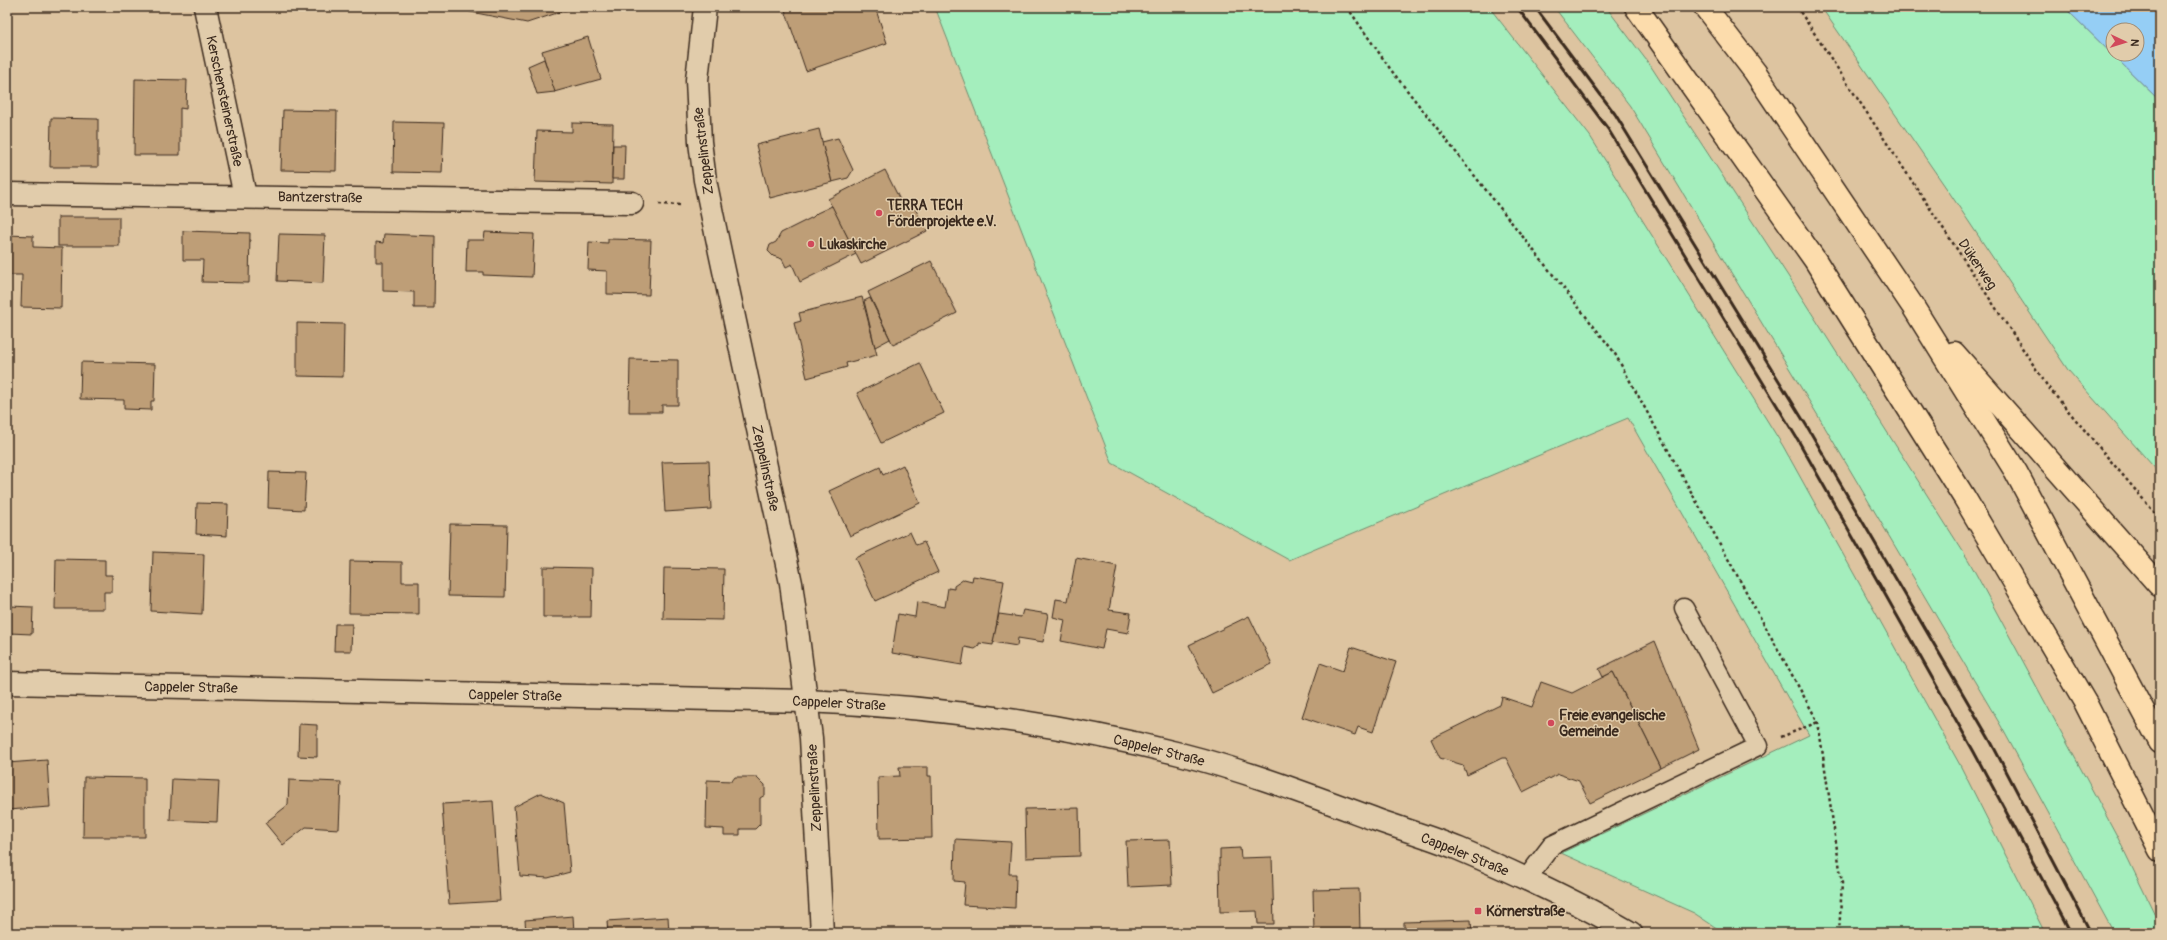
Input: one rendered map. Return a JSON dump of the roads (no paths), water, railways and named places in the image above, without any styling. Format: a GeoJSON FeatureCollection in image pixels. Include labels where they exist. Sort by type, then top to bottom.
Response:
{"type":"FeatureCollection","features":[{"type":"Feature","properties":{"kind":"highway"},"geometry":{"type":"LineString","coordinates":[[1636,7],[1815,260],[1964,497],[2086,704],[2160,850]]}},
{"type":"Feature","properties":{"kind":"highway"},"geometry":{"type":"LineString","coordinates":[[1705,7],[1755,72],[1912,305],[2016,472],[2160,742]]}},
{"type":"Feature","properties":{"kind":"highway"},"geometry":{"type":"LineString","coordinates":[[1912,305],[2159,585]]}},
{"type":"Feature","properties":{"kind":"main road","name":"Kerschensteinerstraße"},"geometry":{"type":"LineString","coordinates":[[204,7],[245,196]]}},
{"type":"Feature","properties":{"kind":"main road","name":"Zeppelinstraße"},"geometry":{"type":"LineString","coordinates":[[705,7],[697,80],[697,108],[705,180],[791,583],[811,738],[822,933]]}},
{"type":"Feature","properties":{"kind":"main road","name":"Bantzerstraße"},"geometry":{"type":"LineString","coordinates":[[7,194],[245,196],[632,203]]}},
{"type":"Feature","properties":{"kind":"main road","name":"Cappeler Straße"},"geometry":{"type":"LineString","coordinates":[[7,683],[883,704],[1029,723],[1107,736],[1181,754],[1290,787],[1457,848],[1526,879],[1631,933]]}},
{"type":"Feature","properties":{"kind":"lane"},"geometry":{"type":"LineString","coordinates":[[1526,879],[1552,845],[1758,746],[1684,608]]}},
{"type":"Feature","properties":{"kind":"water"},"geometry":{"type":"Polygon","coordinates":[[[2064,7],[2160,7],[2160,101],[2120,62],[2145,62],[2145,22],[2105,22],[2105,47],[2064,7]]]}},
{"type":"Feature","properties":{"kind":"railway"},"geometry":{"type":"LineString","coordinates":[[1517,7],[1608,129],[1798,440],[1974,752],[2071,933]]}},
{"type":"Feature","properties":{"kind":"railway"},"geometry":{"type":"LineString","coordinates":[[1535,7],[1615,114],[1808,428],[1991,742],[2091,933]]}},
{"type":"Feature","properties":{"kind":"place","name":"TERRA TECH Förderprojekte e.V."},"geometry":{"type":"Point","coordinates":[879,213]}},
{"type":"Feature","properties":{"kind":"place","name":"Lukaskirche"},"geometry":{"type":"Point","coordinates":[811,244]}},
{"type":"Feature","properties":{"kind":"place","name":"Freie evangelische Gemeinde"},"geometry":{"type":"Point","coordinates":[1551,723]}},
{"type":"Feature","properties":{"kind":"place","name":"Körnerstraße"},"geometry":{"type":"Point","coordinates":[1478,911]}}]}
